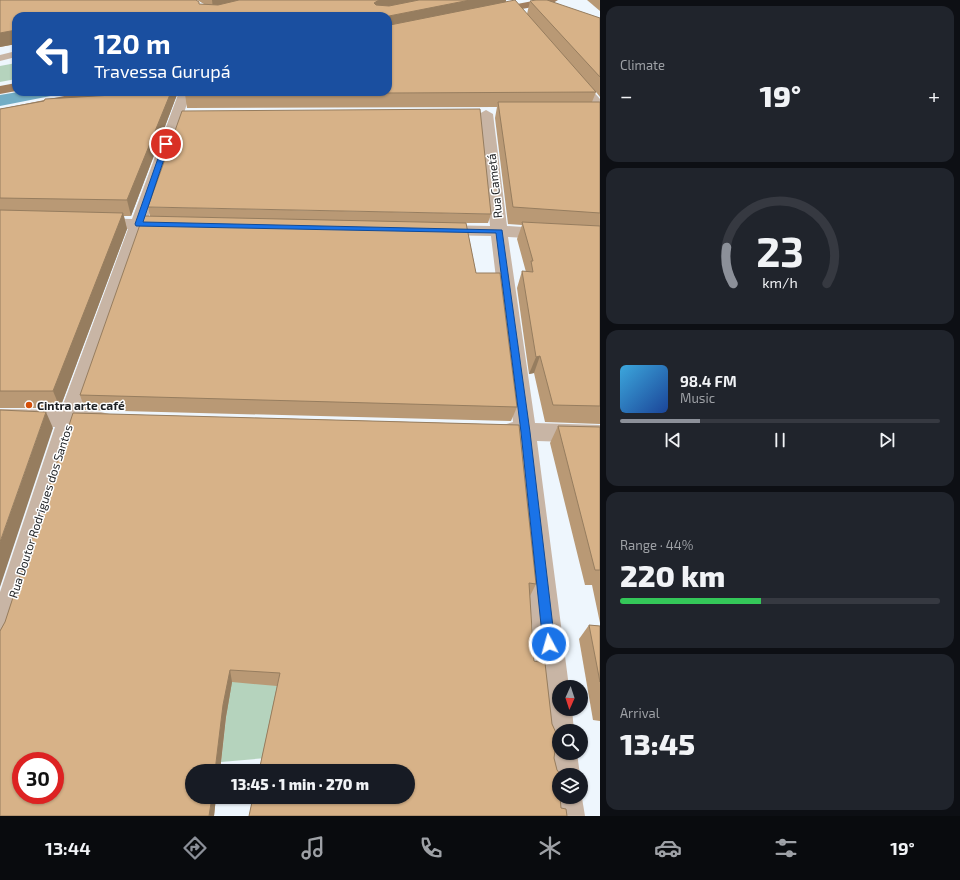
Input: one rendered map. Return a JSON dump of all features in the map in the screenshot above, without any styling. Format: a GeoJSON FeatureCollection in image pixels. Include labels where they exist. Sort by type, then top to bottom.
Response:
{"type":"FeatureCollection","features":[{"type":"Feature","properties":{"kind":"main road"},"geometry":{"type":"LineString","coordinates":[[482,14],[511,4],[554,0]]}},
{"type":"Feature","properties":{"kind":"main road"},"geometry":{"type":"LineString","coordinates":[[0,90],[12,87]]}},
{"type":"Feature","properties":{"kind":"main road"},"geometry":{"type":"LineString","coordinates":[[0,113],[83,96]]}},
{"type":"Feature","properties":{"kind":"street"},"geometry":{"type":"LineString","coordinates":[[511,4],[523,20]]}},
{"type":"Feature","properties":{"kind":"street"},"geometry":{"type":"LineString","coordinates":[[0,44],[12,53]]}},
{"type":"Feature","properties":{"kind":"street"},"geometry":{"type":"LineString","coordinates":[[0,58],[12,55]]}},
{"type":"Feature","properties":{"kind":"street"},"geometry":{"type":"LineString","coordinates":[[564,66],[600,107]]}},
{"type":"Feature","properties":{"kind":"street","name":"Rua Doutor Rodrigues dos Santos"},"geometry":{"type":"LineString","coordinates":[[0,635],[69,419],[183,96]]}},
{"type":"Feature","properties":{"kind":"street"},"geometry":{"type":"LineString","coordinates":[[585,113],[600,112]]}},
{"type":"Feature","properties":{"kind":"street"},"geometry":{"type":"LineString","coordinates":[[176,114],[192,114]]}},
{"type":"Feature","properties":{"kind":"street","name":"Rua Cametá"},"geometry":{"type":"LineString","coordinates":[[486,114],[499,231],[526,432],[558,724]]}},
{"type":"Feature","properties":{"kind":"street"},"geometry":{"type":"LineString","coordinates":[[77,222],[186,225]]}},
{"type":"Feature","properties":{"kind":"street"},"geometry":{"type":"LineString","coordinates":[[421,230],[499,231],[600,237]]}},
{"type":"Feature","properties":{"kind":"street"},"geometry":{"type":"LineString","coordinates":[[0,417],[124,421]]}},
{"type":"Feature","properties":{"kind":"street"},"geometry":{"type":"LineString","coordinates":[[494,431],[600,434]]}},
{"type":"Feature","properties":{"kind":"street"},"geometry":{"type":"LineString","coordinates":[[567,804],[568,816]]}},
{"type":"Feature","properties":{"kind":"green space"},"geometry":{"type":"Polygon","coordinates":[[[12,64],[12,80],[0,82],[0,66],[12,64]]]}},
{"type":"Feature","properties":{"kind":"green space"},"geometry":{"type":"Polygon","coordinates":[[[308,675],[266,758],[221,762],[227,709],[202,684],[308,675]]]}},
{"type":"Feature","properties":{"kind":"water"},"geometry":{"type":"Polygon","coordinates":[[[12,93],[12,96],[51,96],[0,106],[0,95],[12,93]]]}},
{"type":"Feature","properties":{"kind":"building"},"geometry":{"type":"Polygon","coordinates":[[[0,0],[196,0],[199,4],[218,5],[239,0],[379,0],[374,3],[376,5],[389,6],[419,0],[470,0],[392,15],[392,12],[12,12],[12,31],[0,33],[0,0]]]}},
{"type":"Feature","properties":{"kind":"building"},"geometry":{"type":"Polygon","coordinates":[[[515,0],[596,92],[392,93],[392,25],[515,0]]]}},
{"type":"Feature","properties":{"kind":"building"},"geometry":{"type":"Polygon","coordinates":[[[547,0],[600,18],[600,77],[530,1],[547,0]]]}},
{"type":"Feature","properties":{"kind":"building"},"geometry":{"type":"Polygon","coordinates":[[[96,96],[169,96],[127,200],[0,198],[0,109],[44,101],[45,99],[96,96]]]}},
{"type":"Feature","properties":{"kind":"building"},"geometry":{"type":"Polygon","coordinates":[[[498,102],[600,102],[600,213],[513,207],[498,102]]]}},
{"type":"Feature","properties":{"kind":"building"},"geometry":{"type":"Polygon","coordinates":[[[480,109],[491,214],[148,207],[182,111],[480,109]]]}},
{"type":"Feature","properties":{"kind":"building"},"geometry":{"type":"Polygon","coordinates":[[[0,210],[123,213],[53,391],[0,391],[0,210]]]}},
{"type":"Feature","properties":{"kind":"building"},"geometry":{"type":"Polygon","coordinates":[[[143,216],[466,223],[476,273],[500,273],[517,407],[80,395],[143,216]]]}},
{"type":"Feature","properties":{"kind":"building"},"geometry":{"type":"Polygon","coordinates":[[[522,222],[600,226],[600,406],[553,405],[540,356],[536,357],[522,271],[533,272],[531,261],[533,261],[522,222]]]}},
{"type":"Feature","properties":{"kind":"building"},"geometry":{"type":"Polygon","coordinates":[[[0,410],[46,412],[0,542],[0,410]]]}},
{"type":"Feature","properties":{"kind":"building"},"geometry":{"type":"Polygon","coordinates":[[[73,413],[519,425],[536,584],[529,583],[534,661],[545,663],[552,724],[552,760],[554,760],[556,768],[552,768],[552,804],[561,804],[561,808],[566,809],[567,816],[249,816],[252,804],[415,804],[415,764],[260,764],[280,673],[230,670],[223,705],[216,764],[185,764],[185,804],[211,804],[209,816],[0,816],[0,631],[5,622],[73,413]]]}},
{"type":"Feature","properties":{"kind":"building"},"geometry":{"type":"Polygon","coordinates":[[[558,426],[600,427],[600,570],[595,570],[558,426]]]}},
{"type":"Feature","properties":{"kind":"building"},"geometry":{"type":"Polygon","coordinates":[[[589,625],[600,626],[600,682],[589,625]]]}},
{"type":"Feature","properties":{"kind":"place","name":"Cintra arte café"},"geometry":{"type":"Point","coordinates":[29,405]}},
{"type":"Feature","properties":{"kind":"route"},"geometry":{"type":"LineString","coordinates":[[166,144],[138,224],[499,231],[526,432],[549,644]]}}]}
